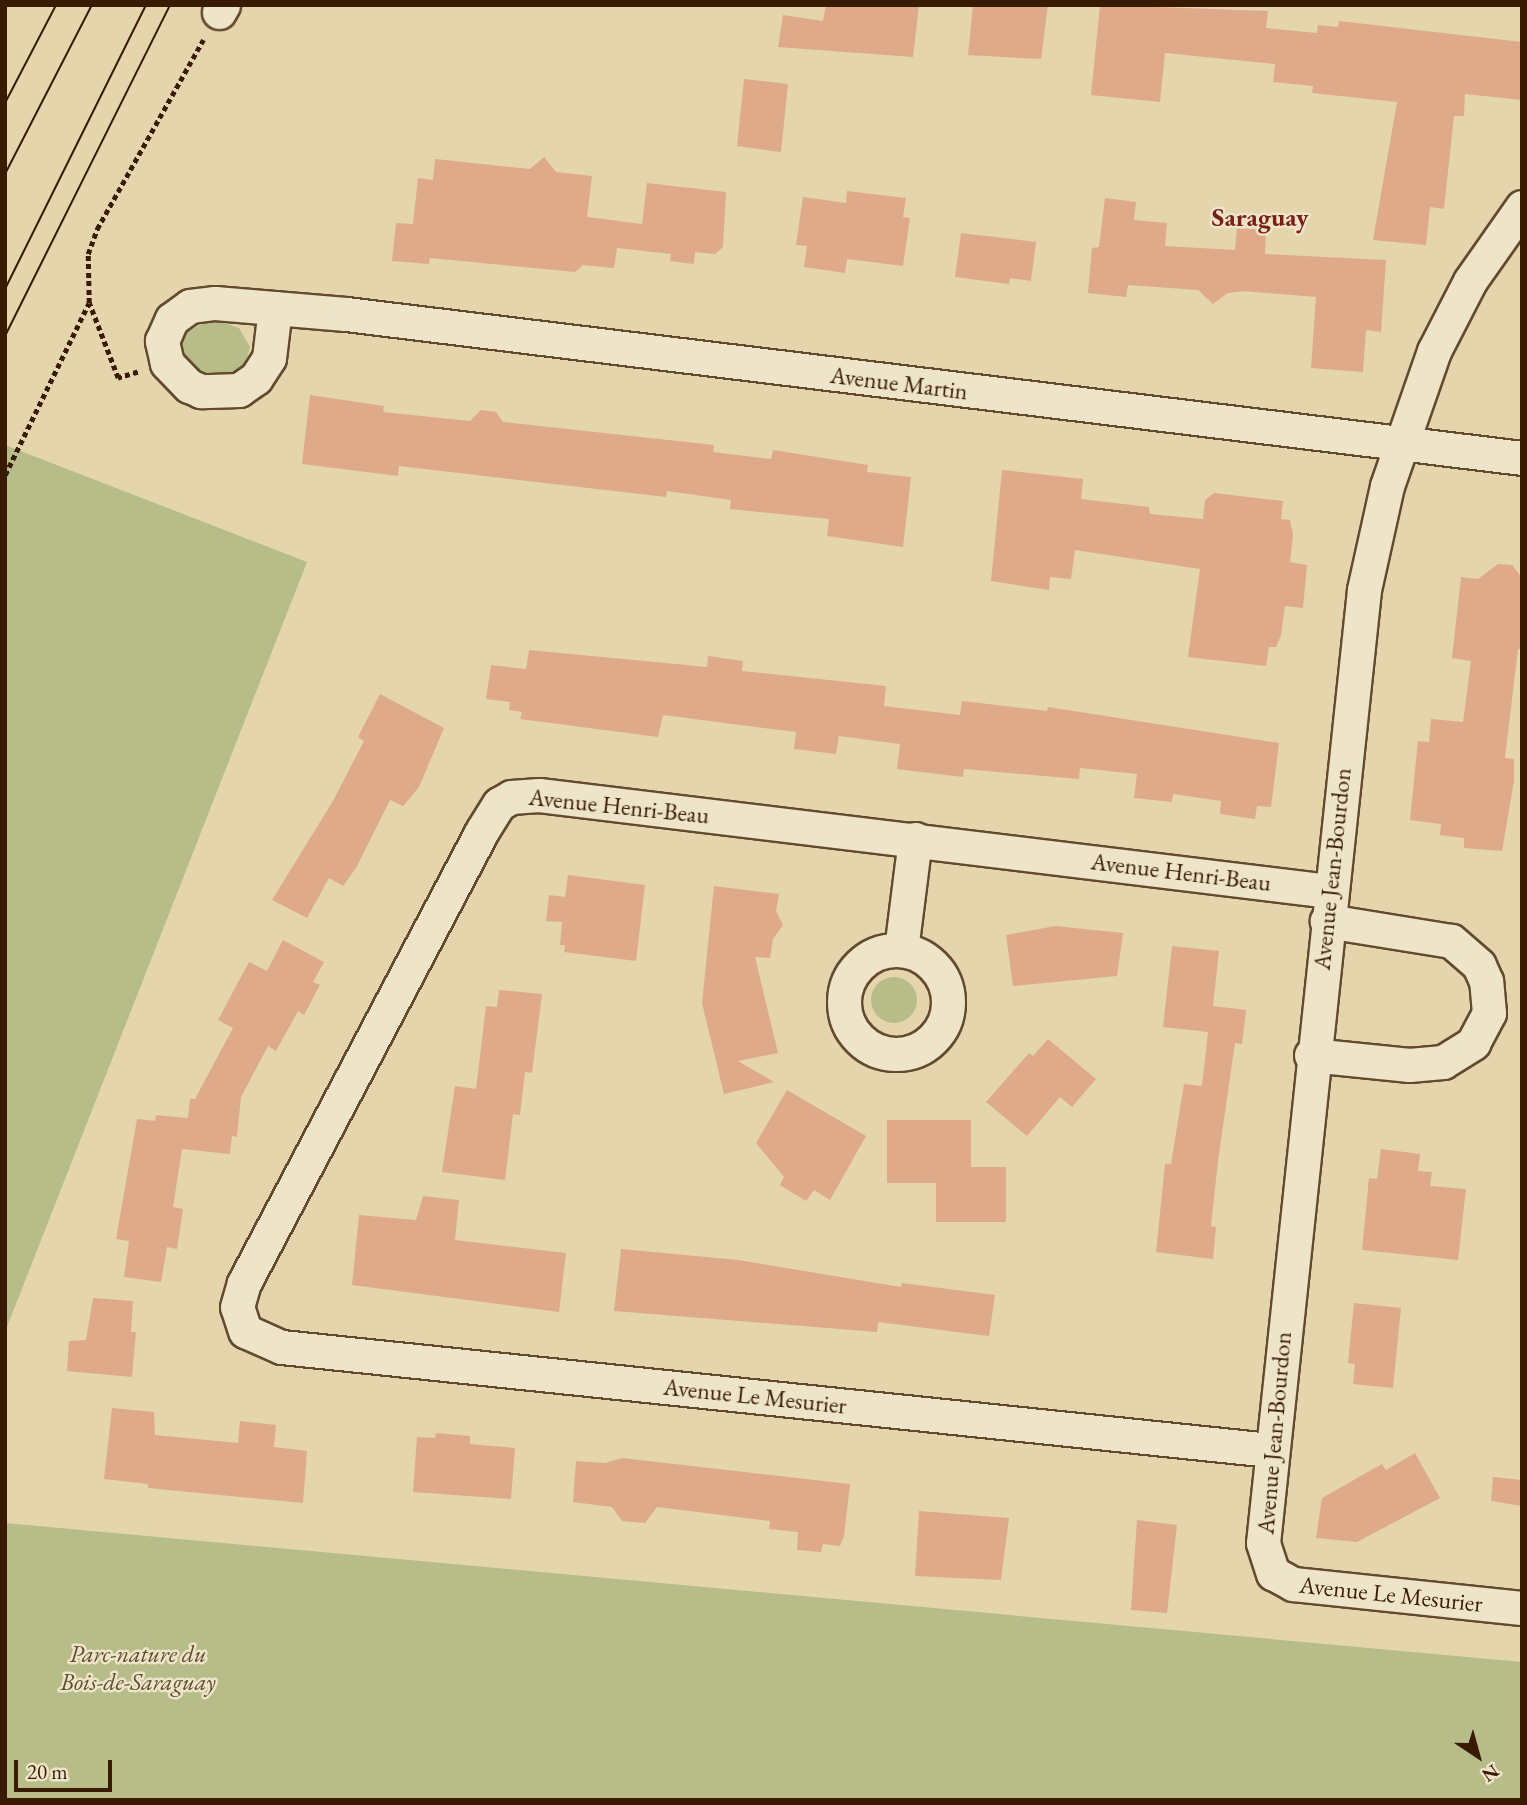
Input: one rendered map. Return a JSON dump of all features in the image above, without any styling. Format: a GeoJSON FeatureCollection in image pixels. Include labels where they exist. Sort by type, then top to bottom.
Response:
{"type":"FeatureCollection","features":[{"type":"Feature","properties":{"kind":"street","name":"Avenue Jean-Bourdon"},"geometry":{"type":"LineString","coordinates":[[1268,1566],[1264,1543],[1270,1450],[1311,1055],[1364,590],[1387,486],[1444,328],[1522,207]]}},
{"type":"Feature","properties":{"kind":"street","name":"Avenue Martin"},"geometry":{"type":"LineString","coordinates":[[275,308],[1522,458]]}},
{"type":"Feature","properties":{"kind":"street","name":"Avenue Henri-Beau"},"geometry":{"type":"LineString","coordinates":[[245,1331],[237,1307],[244,1283],[482,831],[506,799],[527,794],[915,839],[1328,906],[1451,941],[1479,965],[1488,989],[1489,1013],[1473,1043],[1443,1062],[1409,1065],[1311,1055]]}},
{"type":"Feature","properties":{"kind":"street"},"geometry":{"type":"LineString","coordinates":[[901,950],[915,839]]}},
{"type":"Feature","properties":{"kind":"street","name":"Avenue Le Mesurier"},"geometry":{"type":"LineString","coordinates":[[245,1331],[295,1349],[1270,1450]]}},
{"type":"Feature","properties":{"kind":"street","name":"Avenue Le Mesurier"},"geometry":{"type":"LineString","coordinates":[[1268,1566],[1281,1580],[1308,1587],[1522,1608]]}},
{"type":"Feature","properties":{"kind":"path"},"geometry":{"type":"LineString","coordinates":[[118,378],[89,303],[85,278],[97,229],[221,9]]}},
{"type":"Feature","properties":{"kind":"path"},"geometry":{"type":"LineString","coordinates":[[5,475],[89,303]]}},
{"type":"Feature","properties":{"kind":"green space"},"geometry":{"type":"Polygon","coordinates":[[[213,319],[239,328],[250,347],[245,365],[229,377],[194,372],[181,357],[179,340],[184,333],[213,319]]]}},
{"type":"Feature","properties":{"kind":"green space"},"geometry":{"type":"Polygon","coordinates":[[[5,445],[307,562],[5,1332],[5,445]]]}},
{"type":"Feature","properties":{"kind":"green space"},"geometry":{"type":"Polygon","coordinates":[[[894,977],[911,983],[917,1000],[911,1017],[894,1023],[877,1017],[871,1000],[877,983],[894,977]]]}},
{"type":"Feature","properties":{"kind":"green space","name":"Parc-nature du Bois-de-Saraguay"},"geometry":{"type":"Polygon","coordinates":[[[5,1523],[1522,1662],[1522,1800],[5,1800],[5,1523]]]}},
{"type":"Feature","properties":{"kind":"building"},"geometry":{"type":"Polygon","coordinates":[[[826,5],[919,5],[913,57],[778,47],[783,15],[823,21],[826,5]]]}},
{"type":"Feature","properties":{"kind":"building"},"geometry":{"type":"Polygon","coordinates":[[[973,5],[1048,5],[1041,59],[968,55],[973,5]]]}},
{"type":"Feature","properties":{"kind":"building"},"geometry":{"type":"Polygon","coordinates":[[[1100,5],[1268,11],[1266,28],[1317,33],[1318,25],[1338,27],[1339,21],[1522,42],[1522,100],[1465,94],[1464,116],[1454,116],[1444,209],[1430,207],[1426,245],[1373,240],[1397,102],[1312,93],[1313,86],[1273,82],[1275,64],[1165,53],[1160,102],[1091,95],[1100,5]]]}},
{"type":"Feature","properties":{"kind":"building"},"geometry":{"type":"Polygon","coordinates":[[[744,79],[788,84],[781,152],[737,146],[744,79]]]}},
{"type":"Feature","properties":{"kind":"building"},"geometry":{"type":"Polygon","coordinates":[[[544,157],[556,172],[592,176],[587,217],[642,224],[647,183],[726,192],[723,247],[715,254],[695,252],[694,264],[670,261],[671,254],[617,248],[614,268],[583,265],[575,272],[430,258],[429,264],[392,261],[396,223],[413,224],[418,178],[433,180],[435,159],[530,169],[544,157]]]}},
{"type":"Feature","properties":{"kind":"building"},"geometry":{"type":"Polygon","coordinates":[[[847,191],[906,198],[903,217],[910,218],[903,266],[847,259],[845,273],[804,267],[807,246],[796,245],[803,197],[846,203],[847,191]]]}},
{"type":"Feature","properties":{"kind":"building"},"geometry":{"type":"Polygon","coordinates":[[[1105,198],[1136,202],[1134,220],[1167,223],[1165,246],[1235,250],[1237,228],[1266,230],[1265,254],[1386,260],[1381,332],[1366,330],[1363,372],[1311,368],[1316,297],[1243,291],[1228,293],[1213,304],[1198,290],[1128,285],[1126,297],[1088,293],[1092,248],[1099,247],[1105,198]]]}},
{"type":"Feature","properties":{"kind":"building"},"geometry":{"type":"Polygon","coordinates":[[[961,233],[1036,242],[1031,281],[1010,278],[1009,284],[955,277],[961,233]]]}},
{"type":"Feature","properties":{"kind":"building"},"geometry":{"type":"Polygon","coordinates":[[[310,395],[384,406],[383,412],[470,421],[481,410],[496,412],[503,422],[714,445],[713,452],[771,459],[773,450],[868,465],[867,472],[911,477],[903,547],[827,536],[829,519],[730,509],[731,500],[667,491],[666,497],[399,466],[398,476],[302,464],[310,395]]]}},
{"type":"Feature","properties":{"kind":"building"},"geometry":{"type":"Polygon","coordinates":[[[1002,470],[1083,479],[1081,499],[1149,507],[1150,514],[1203,519],[1205,500],[1214,493],[1283,501],[1281,519],[1290,520],[1293,535],[1290,562],[1307,565],[1303,608],[1285,606],[1281,635],[1276,647],[1269,647],[1266,666],[1188,657],[1200,569],[1075,550],[1071,579],[1050,577],[1049,590],[991,581],[1002,470]]]}},
{"type":"Feature","properties":{"kind":"building"},"geometry":{"type":"Polygon","coordinates":[[[1498,564],[1512,565],[1522,578],[1522,649],[1518,649],[1505,758],[1514,759],[1514,781],[1502,851],[1464,848],[1464,838],[1440,835],[1441,824],[1410,820],[1418,741],[1429,742],[1431,719],[1463,722],[1471,661],[1452,658],[1461,577],[1478,579],[1498,564]]]}},
{"type":"Feature","properties":{"kind":"building"},"geometry":{"type":"Polygon","coordinates":[[[529,650],[707,667],[708,656],[743,661],[742,671],[886,686],[884,706],[960,715],[962,701],[1047,711],[1048,707],[1279,743],[1271,807],[1257,806],[1255,819],[1220,814],[1221,801],[1173,794],[1172,802],[1134,798],[1137,774],[1080,768],[1079,779],[964,769],[963,777],[897,769],[900,744],[839,736],[836,754],[794,749],[796,732],[663,715],[658,737],[520,719],[522,712],[509,710],[510,702],[486,699],[491,665],[526,669],[529,650]]]}},
{"type":"Feature","properties":{"kind":"building"},"geometry":{"type":"Polygon","coordinates":[[[380,694],[444,728],[419,787],[403,806],[390,800],[356,868],[343,886],[329,878],[307,918],[272,900],[333,801],[364,741],[358,737],[380,694]]]}},
{"type":"Feature","properties":{"kind":"building"},"geometry":{"type":"Polygon","coordinates":[[[568,875],[645,885],[636,961],[564,952],[565,945],[560,945],[562,922],[546,921],[549,895],[565,897],[568,875]]]}},
{"type":"Feature","properties":{"kind":"building"},"geometry":{"type":"Polygon","coordinates":[[[714,886],[779,894],[776,911],[783,925],[773,939],[770,958],[755,957],[778,1053],[738,1061],[774,1082],[724,1094],[702,1003],[714,886]]]}},
{"type":"Feature","properties":{"kind":"building"},"geometry":{"type":"Polygon","coordinates":[[[1055,926],[1123,933],[1117,976],[1013,986],[1006,935],[1055,926]]]}},
{"type":"Feature","properties":{"kind":"building"},"geometry":{"type":"Polygon","coordinates":[[[283,940],[324,962],[313,982],[320,985],[304,1015],[298,1011],[276,1051],[268,1046],[241,1097],[237,1137],[232,1136],[230,1154],[182,1149],[173,1207],[183,1209],[177,1249],[167,1247],[161,1282],[124,1277],[129,1241],[116,1239],[137,1119],[155,1121],[156,1115],[188,1118],[190,1099],[195,1099],[233,1028],[218,1020],[249,962],[267,971],[283,940]]]}},
{"type":"Feature","properties":{"kind":"building"},"geometry":{"type":"Polygon","coordinates":[[[1172,946],[1219,951],[1213,1006],[1246,1010],[1242,1044],[1235,1043],[1218,1161],[1211,1226],[1216,1227],[1213,1259],[1156,1252],[1165,1164],[1171,1164],[1184,1084],[1202,1086],[1208,1032],[1163,1027],[1172,946]]]}},
{"type":"Feature","properties":{"kind":"building"},"geometry":{"type":"Polygon","coordinates":[[[499,990],[542,994],[532,1073],[525,1072],[520,1115],[513,1114],[505,1180],[442,1172],[455,1086],[476,1089],[486,1006],[497,1007],[499,990]]]}},
{"type":"Feature","properties":{"kind":"building"},"geometry":{"type":"Polygon","coordinates":[[[1048,1039],[1096,1079],[1072,1107],[1060,1097],[1027,1136],[986,1102],[1029,1053],[1033,1056],[1048,1039]]]}},
{"type":"Feature","properties":{"kind":"building"},"geometry":{"type":"Polygon","coordinates":[[[787,1090],[866,1136],[830,1200],[814,1190],[806,1201],[780,1185],[784,1177],[756,1143],[787,1090]]]}},
{"type":"Feature","properties":{"kind":"building"},"geometry":{"type":"Polygon","coordinates":[[[887,1120],[971,1120],[971,1167],[1006,1167],[1006,1222],[936,1222],[936,1183],[887,1183],[887,1120]]]}},
{"type":"Feature","properties":{"kind":"building"},"geometry":{"type":"Polygon","coordinates":[[[1381,1149],[1420,1154],[1418,1171],[1432,1172],[1430,1186],[1466,1189],[1458,1260],[1362,1250],[1369,1178],[1377,1179],[1381,1149]]]}},
{"type":"Feature","properties":{"kind":"building"},"geometry":{"type":"Polygon","coordinates":[[[423,1196],[459,1200],[455,1240],[566,1253],[559,1312],[352,1285],[359,1215],[416,1220],[423,1196]]]}},
{"type":"Feature","properties":{"kind":"building"},"geometry":{"type":"Polygon","coordinates":[[[621,1249],[738,1260],[901,1287],[902,1283],[995,1295],[989,1336],[878,1322],[877,1332],[614,1311],[621,1249]]]}},
{"type":"Feature","properties":{"kind":"building"},"geometry":{"type":"Polygon","coordinates":[[[93,1298],[133,1301],[131,1332],[136,1332],[132,1377],[67,1371],[69,1341],[86,1340],[93,1298]]]}},
{"type":"Feature","properties":{"kind":"building"},"geometry":{"type":"Polygon","coordinates":[[[1354,1303],[1401,1308],[1393,1388],[1353,1384],[1355,1364],[1348,1363],[1354,1303]]]}},
{"type":"Feature","properties":{"kind":"building"},"geometry":{"type":"Polygon","coordinates":[[[112,1408],[154,1412],[155,1435],[238,1443],[240,1421],[276,1425],[274,1447],[307,1451],[303,1503],[148,1488],[148,1484],[104,1479],[112,1408]]]}},
{"type":"Feature","properties":{"kind":"building"},"geometry":{"type":"Polygon","coordinates":[[[436,1433],[470,1436],[470,1444],[515,1448],[511,1499],[413,1492],[417,1437],[435,1438],[436,1433]]]}},
{"type":"Feature","properties":{"kind":"building"},"geometry":{"type":"Polygon","coordinates":[[[1415,1453],[1440,1498],[1357,1542],[1316,1538],[1322,1498],[1382,1464],[1386,1470],[1415,1453]]]}},
{"type":"Feature","properties":{"kind":"building"},"geometry":{"type":"Polygon","coordinates":[[[622,1458],[850,1484],[844,1536],[840,1546],[823,1544],[821,1552],[797,1550],[798,1532],[769,1529],[770,1521],[657,1507],[645,1523],[622,1521],[612,1507],[573,1502],[576,1461],[605,1463],[622,1458]]]}},
{"type":"Feature","properties":{"kind":"building"},"geometry":{"type":"Polygon","coordinates":[[[1493,1477],[1522,1480],[1522,1506],[1491,1501],[1493,1477]]]}},
{"type":"Feature","properties":{"kind":"building"},"geometry":{"type":"Polygon","coordinates":[[[919,1511],[1009,1518],[1001,1580],[915,1576],[919,1511]]]}},
{"type":"Feature","properties":{"kind":"building"},"geometry":{"type":"Polygon","coordinates":[[[1137,1520],[1177,1525],[1167,1613],[1131,1610],[1137,1520]]]}},
{"type":"Feature","properties":{"kind":"tram line"},"geometry":{"type":"LineString","coordinates":[[5,103],[56,5]]}},
{"type":"Feature","properties":{"kind":"tram line"},"geometry":{"type":"LineString","coordinates":[[5,174],[92,5]]}},
{"type":"Feature","properties":{"kind":"tram line"},"geometry":{"type":"LineString","coordinates":[[5,289],[146,5]]}},
{"type":"Feature","properties":{"kind":"tram line"},"geometry":{"type":"LineString","coordinates":[[5,336],[170,5]]}},
{"type":"Feature","properties":{"kind":"district","name":"Saraguay"},"geometry":{"type":"Point","coordinates":[1260,218]}}]}
